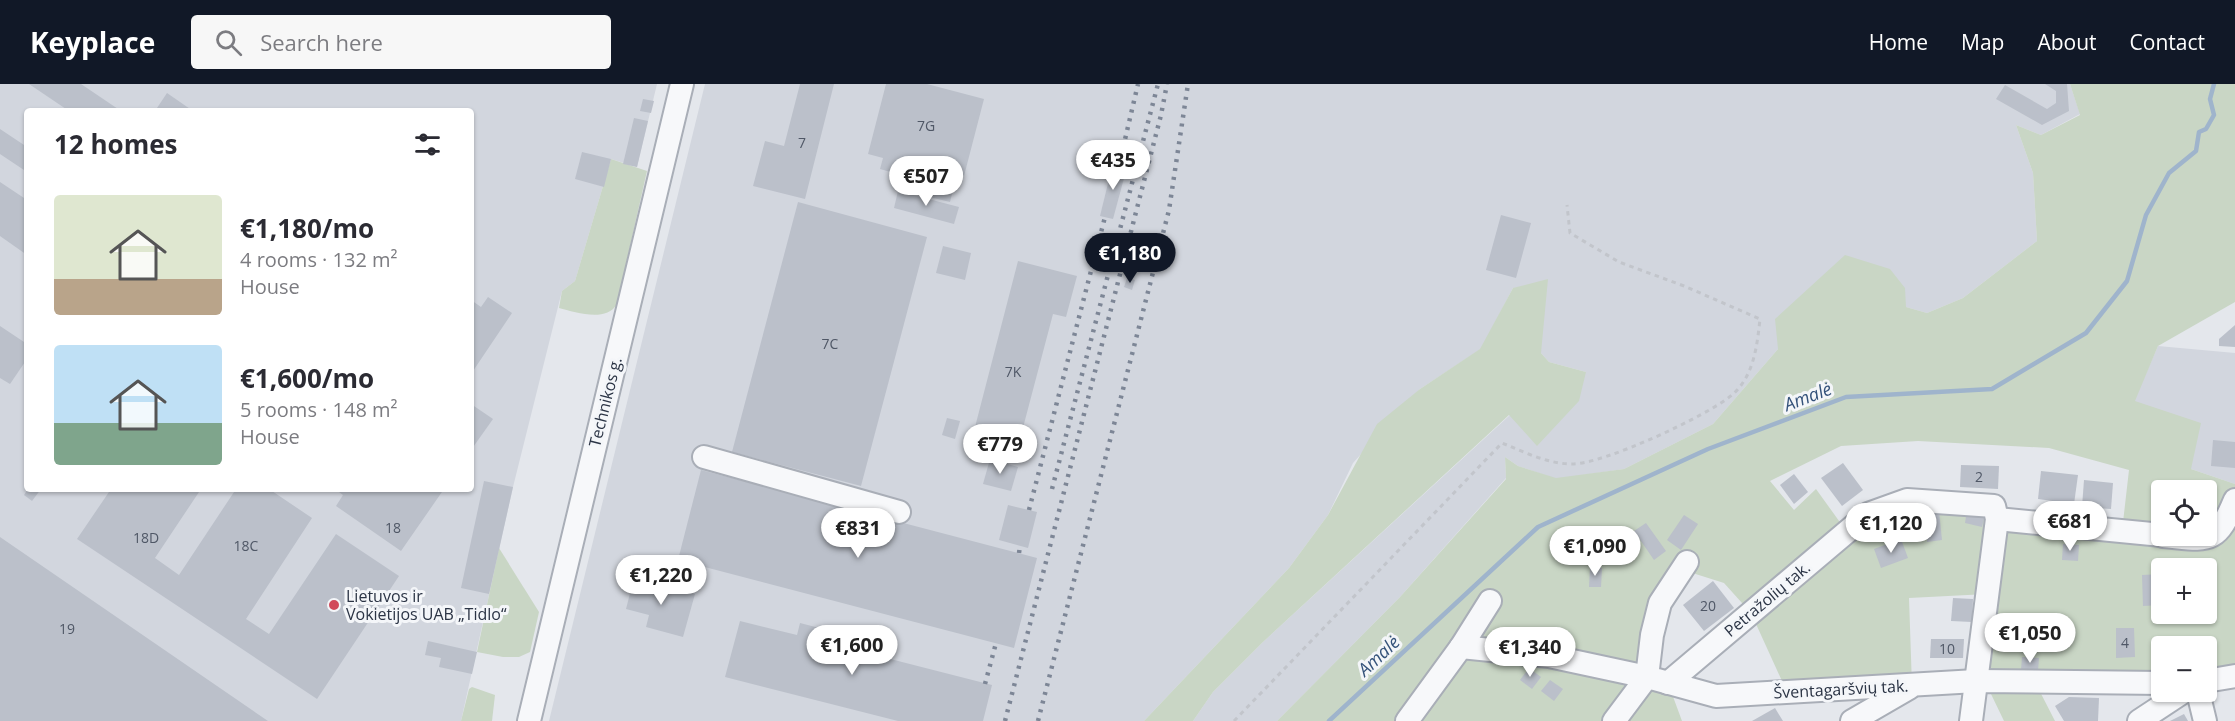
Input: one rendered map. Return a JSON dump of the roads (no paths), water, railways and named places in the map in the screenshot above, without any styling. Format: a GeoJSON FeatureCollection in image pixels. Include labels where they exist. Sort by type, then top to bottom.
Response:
{"type":"FeatureCollection","features":[{"type":"Feature","properties":{"kind":"street","name":"Technikos g."},"geometry":{"type":"LineString","coordinates":[[529,721],[682,84]]}},
{"type":"Feature","properties":{"kind":"street"},"geometry":{"type":"LineString","coordinates":[[704,457],[899,512]]}},
{"type":"Feature","properties":{"kind":"street","name":"Petražolių tak."},"geometry":{"type":"LineString","coordinates":[[1658,680],[1868,514],[1907,500],[1994,506],[1997,519]]}},
{"type":"Feature","properties":{"kind":"street"},"geometry":{"type":"LineString","coordinates":[[2217,532],[2224,527],[2235,500]]}},
{"type":"Feature","properties":{"kind":"street"},"geometry":{"type":"LineString","coordinates":[[1971,721],[1997,519],[2151,534]]}},
{"type":"Feature","properties":{"kind":"street"},"geometry":{"type":"LineString","coordinates":[[1614,721],[1658,680],[1652,635],[1660,603],[1688,562]]}},
{"type":"Feature","properties":{"kind":"street"},"geometry":{"type":"LineString","coordinates":[[1407,721],[1461,647],[1490,601]]}},
{"type":"Feature","properties":{"kind":"street","name":"Šventagaršvių tak."},"geometry":{"type":"LineString","coordinates":[[1461,647],[1550,656],[1658,680],[1716,696],[1976,681],[2151,683]]}},
{"type":"Feature","properties":{"kind":"street"},"geometry":{"type":"LineString","coordinates":[[2217,679],[2235,676]]}},
{"type":"Feature","properties":{"kind":"street"},"geometry":{"type":"LineString","coordinates":[[1852,721],[1912,686]]}},
{"type":"Feature","properties":{"kind":"street"},"geometry":{"type":"LineString","coordinates":[[2139,721],[2168,702]]}},
{"type":"Feature","properties":{"kind":"street"},"geometry":{"type":"LineString","coordinates":[[2200,702],[2205,721]]}},
{"type":"Feature","properties":{"kind":"waterway","name":"Amalė"},"geometry":{"type":"LineString","coordinates":[[1329,721],[1538,527],[1708,449],[1846,397],[1992,389],[2086,333],[2127,281],[2146,215],[2169,173],[2196,151],[2199,132],[2206,129],[2214,115],[2210,99],[2214,84]]}},
{"type":"Feature","properties":{"kind":"railway"},"geometry":{"type":"LineString","coordinates":[[1119,165],[1138,84]]}},
{"type":"Feature","properties":{"kind":"railway"},"geometry":{"type":"LineString","coordinates":[[1052,489],[1158,84]]}},
{"type":"Feature","properties":{"kind":"railway"},"geometry":{"type":"LineString","coordinates":[[1005,721],[1161,115],[1167,84]]}},
{"type":"Feature","properties":{"kind":"railway"},"geometry":{"type":"LineString","coordinates":[[1038,721],[1169,210],[1188,84]]}},
{"type":"Feature","properties":{"kind":"railway"},"geometry":{"type":"LineString","coordinates":[[1029,510],[1105,217]]}},
{"type":"Feature","properties":{"kind":"railway"},"geometry":{"type":"LineString","coordinates":[[1019,553],[1020,546]]}},
{"type":"Feature","properties":{"kind":"railway"},"geometry":{"type":"LineString","coordinates":[[985,684],[996,643]]}},
{"type":"Feature","properties":{"kind":"place","name":"Lietuvos ir Vokietijos UAB „Tidlo“"},"geometry":{"type":"Point","coordinates":[334,605]}}]}
